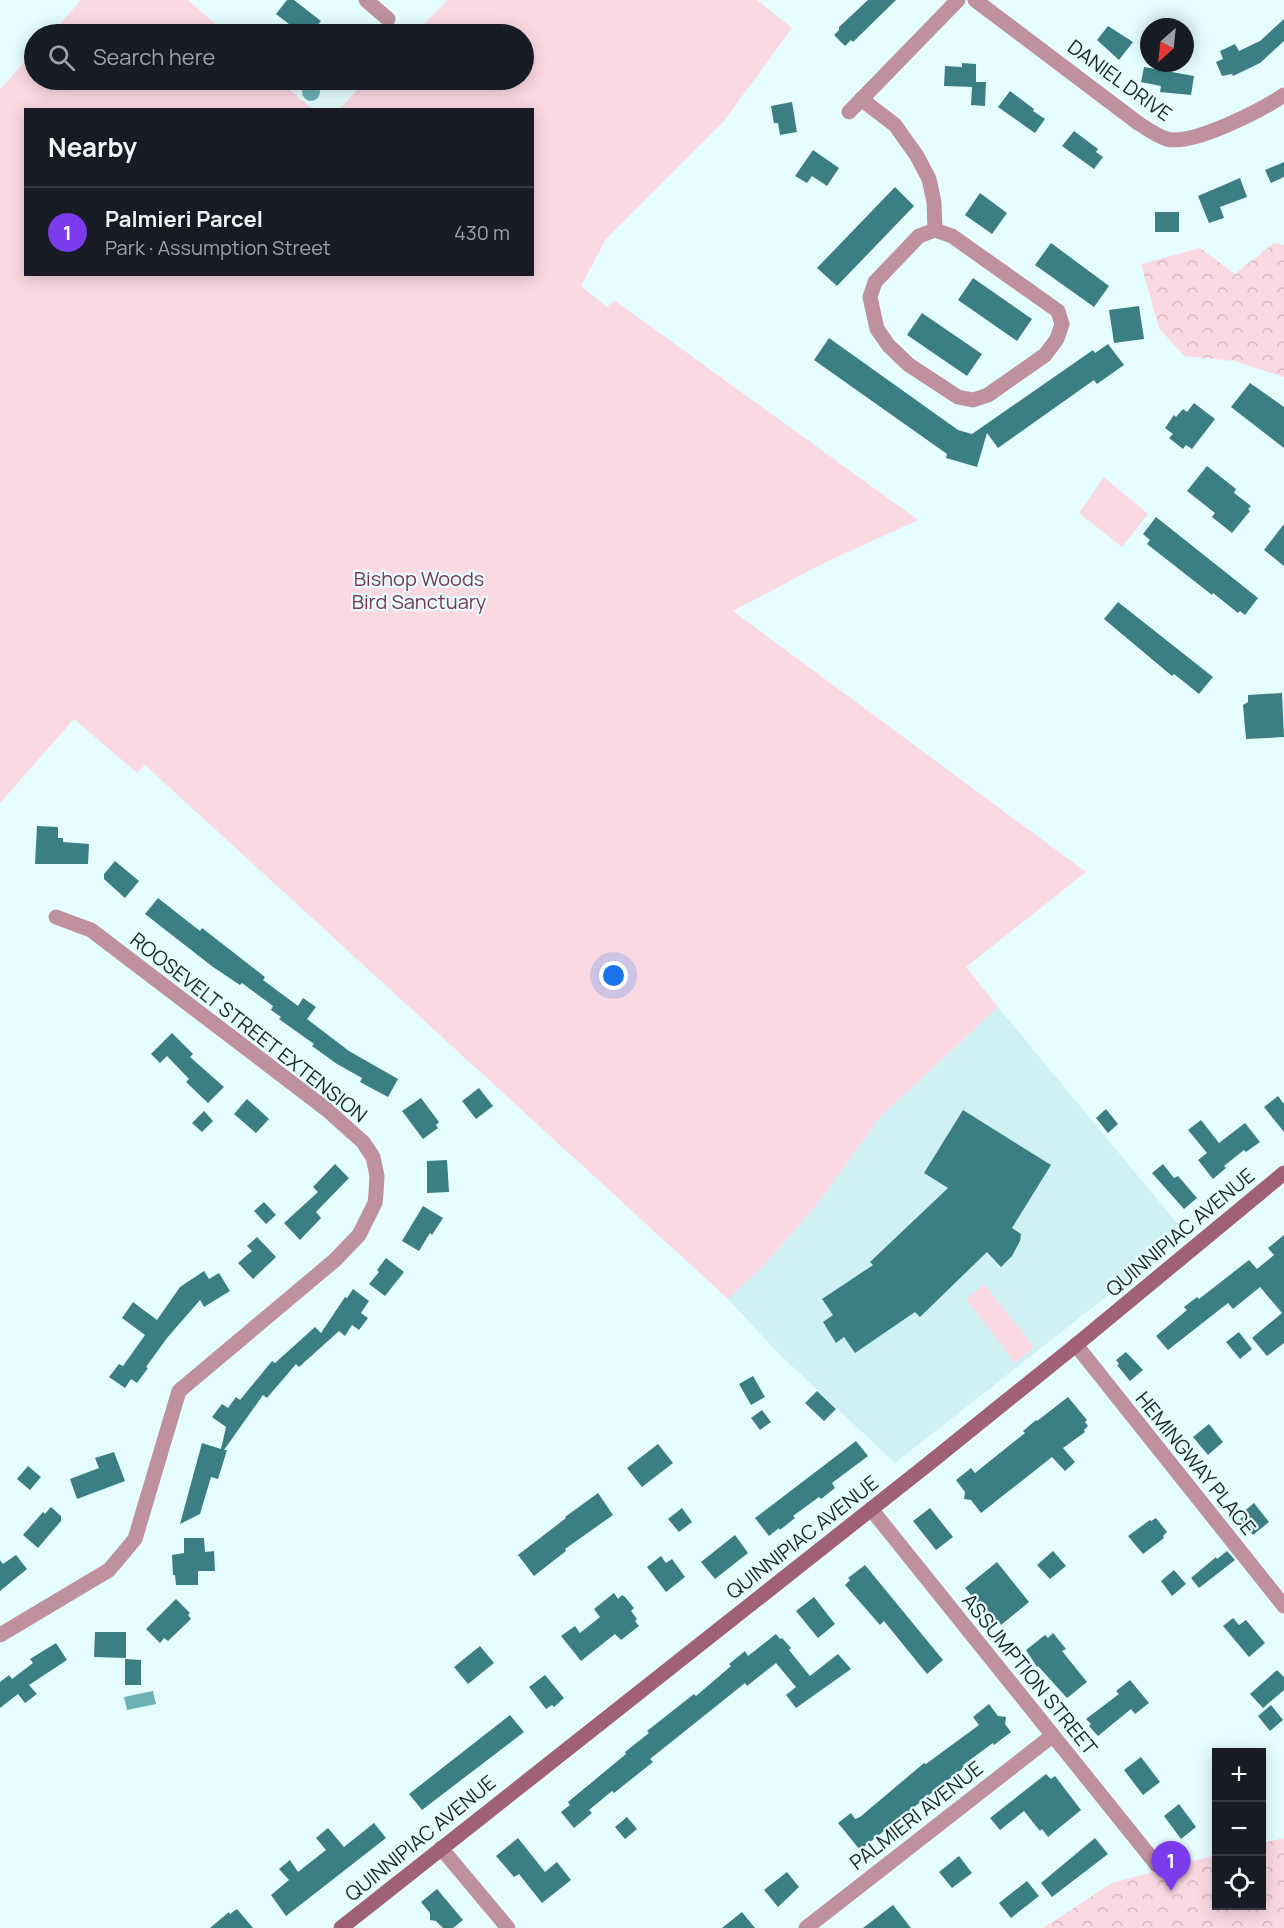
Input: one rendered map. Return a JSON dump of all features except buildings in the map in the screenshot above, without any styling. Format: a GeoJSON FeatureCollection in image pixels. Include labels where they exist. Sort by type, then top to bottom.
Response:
{"type":"FeatureCollection","features":[{"type":"Feature","properties":{"kind":"main road","name":"QUINNIPIAC AVENUE"},"geometry":{"type":"LineString","coordinates":[[341,1928],[1076,1345],[1284,1173]]}},
{"type":"Feature","properties":{"kind":"street"},"geometry":{"type":"LineString","coordinates":[[366,0],[388,19]]}},
{"type":"Feature","properties":{"kind":"street"},"geometry":{"type":"LineString","coordinates":[[849,112],[958,0]]}},
{"type":"Feature","properties":{"kind":"street","name":"DANIEL DRIVE"},"geometry":{"type":"LineString","coordinates":[[975,0],[1138,123],[1166,139],[1177,140],[1211,132],[1284,95]]}},
{"type":"Feature","properties":{"kind":"street"},"geometry":{"type":"LineString","coordinates":[[861,99],[895,125],[917,156],[929,179],[934,202],[935,230]]}},
{"type":"Feature","properties":{"kind":"street"},"geometry":{"type":"LineString","coordinates":[[935,230],[952,236],[1040,297],[1058,311],[1062,324],[1057,339],[1045,355],[988,395],[973,400],[958,397],[909,365],[889,346],[878,329],[870,297],[875,282],[920,236],[935,230]]}},
{"type":"Feature","properties":{"kind":"street","name":"ROOSEVELT STREET EXTENSION"},"geometry":{"type":"LineString","coordinates":[[0,1635],[110,1570],[135,1539],[179,1391],[335,1260],[359,1235],[375,1203],[377,1176],[373,1157],[363,1142],[326,1109],[91,930],[56,917]]}},
{"type":"Feature","properties":{"kind":"street","name":"HEMINGWAY PLACE"},"geometry":{"type":"LineString","coordinates":[[1076,1345],[1284,1606]]}},
{"type":"Feature","properties":{"kind":"street","name":"ASSUMPTION STREET"},"geometry":{"type":"LineString","coordinates":[[871,1509],[1157,1865]]}},
{"type":"Feature","properties":{"kind":"street","name":"PALMIERI AVENUE"},"geometry":{"type":"LineString","coordinates":[[806,1928],[1052,1736]]}},
{"type":"Feature","properties":{"kind":"street"},"geometry":{"type":"LineString","coordinates":[[441,1848],[508,1928]]}},
{"type":"Feature","properties":{"kind":"shaded area"},"geometry":{"type":"Polygon","coordinates":[[[998,1007],[1186,1234],[895,1463],[775,1350],[728,1299],[762,1267],[815,1207],[880,1117],[998,1007]]]}},
{"type":"Feature","properties":{"kind":"green space"},"geometry":{"type":"Polygon","coordinates":[[[81,0],[188,0],[216,24],[60,24],[81,0]]]}},
{"type":"Feature","properties":{"kind":"green space","name":"Bishop Woods Bird Sanctuary"},"geometry":{"type":"Polygon","coordinates":[[[448,0],[757,0],[792,28],[724,121],[606,239],[581,286],[607,307],[614,300],[918,520],[824,563],[733,611],[1086,872],[966,967],[998,1007],[880,1117],[815,1207],[762,1267],[728,1299],[145,765],[137,773],[74,719],[0,803],[0,89],[24,63],[24,90],[290,90],[311,108],[24,108],[24,276],[534,276],[534,108],[341,108],[357,90],[534,90],[534,24],[424,24],[448,0]]]}},
{"type":"Feature","properties":{"kind":"green space"},"geometry":{"type":"Polygon","coordinates":[[[1274,243],[1284,245],[1284,377],[1234,361],[1184,356],[1159,328],[1141,264],[1200,248],[1235,274],[1274,243]]]}},
{"type":"Feature","properties":{"kind":"green space"},"geometry":{"type":"Polygon","coordinates":[[[1104,477],[1148,514],[1122,547],[1079,513],[1104,477]]]}},
{"type":"Feature","properties":{"kind":"green space"},"geometry":{"type":"Polygon","coordinates":[[[984,1284],[1034,1347],[1015,1363],[966,1299],[984,1284]]]}},
{"type":"Feature","properties":{"kind":"green space"},"geometry":{"type":"Polygon","coordinates":[[[1284,1838],[1284,1928],[1043,1928],[1112,1883],[1212,1856],[1212,1910],[1266,1910],[1266,1842],[1284,1838]]]}},
{"type":"Feature","properties":{"kind":"water"},"geometry":{"type":"Polygon","coordinates":[[[302,90],[320,90],[320,96],[315,101],[307,101],[302,96],[302,90]]]}},
{"type":"Feature","properties":{"kind":"water"},"geometry":{"type":"Polygon","coordinates":[[[153,1691],[156,1704],[127,1710],[124,1697],[153,1691]]]}},
{"type":"Feature","properties":{"kind":"place","name":"Palmieri Parcel"},"geometry":{"type":"Point","coordinates":[1171,1891]}}]}
